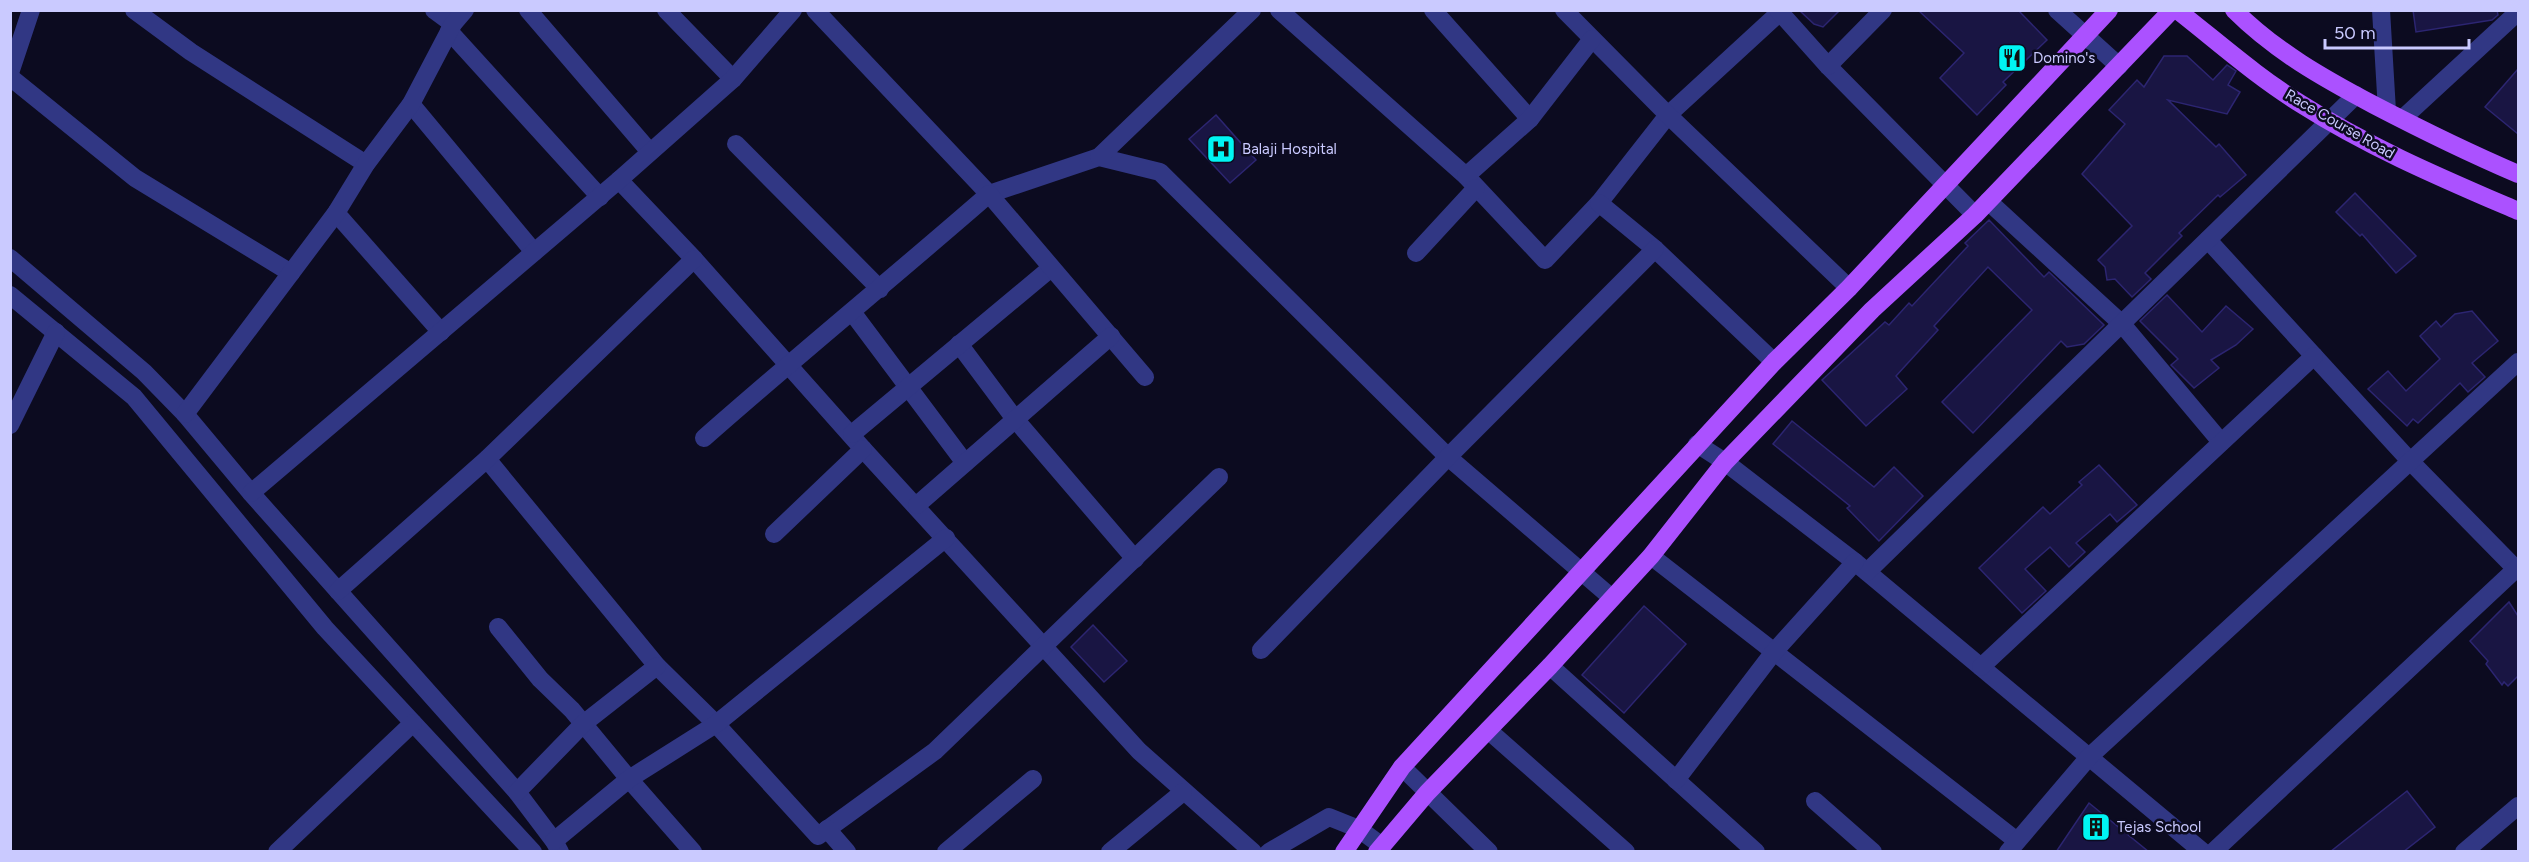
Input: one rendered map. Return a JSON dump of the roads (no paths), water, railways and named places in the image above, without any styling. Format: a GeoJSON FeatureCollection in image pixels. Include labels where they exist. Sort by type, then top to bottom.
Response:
{"type":"FeatureCollection","features":[{"type":"Feature","properties":{"kind":"main road"},"geometry":{"type":"LineString","coordinates":[[1344,852],[1402,767],[1774,362],[1849,288],[2109,10]]}},
{"type":"Feature","properties":{"kind":"main road"},"geometry":{"type":"LineString","coordinates":[[1379,849],[1427,793],[1550,666],[1651,556],[1725,462],[1872,310],[1975,215],[2175,10]]}},
{"type":"Feature","properties":{"kind":"main road","name":"Race Course Road"},"geometry":{"type":"LineString","coordinates":[[2175,10],[2272,85],[2329,121],[2408,163],[2518,211]]}},
{"type":"Feature","properties":{"kind":"main road","name":"Race Course Road"},"geometry":{"type":"LineString","coordinates":[[2234,10],[2252,28],[2318,75],[2450,145],[2518,174]]}},
{"type":"Feature","properties":{"kind":"street"},"geometry":{"type":"LineString","coordinates":[[31,10],[10,75],[135,177],[291,273]]}},
{"type":"Feature","properties":{"kind":"street"},"geometry":{"type":"LineString","coordinates":[[134,10],[191,52],[366,164]]}},
{"type":"Feature","properties":{"kind":"street"},"geometry":{"type":"LineString","coordinates":[[434,10],[456,22],[600,197]]}},
{"type":"Feature","properties":{"kind":"street"},"geometry":{"type":"LineString","coordinates":[[528,10],[650,152]]}},
{"type":"Feature","properties":{"kind":"street"},"geometry":{"type":"LineString","coordinates":[[666,10],[733,79]]}},
{"type":"Feature","properties":{"kind":"street"},"geometry":{"type":"LineString","coordinates":[[251,493],[600,197],[733,79],[793,10]]}},
{"type":"Feature","properties":{"kind":"street"},"geometry":{"type":"LineString","coordinates":[[815,10],[989,194],[1145,377]]}},
{"type":"Feature","properties":{"kind":"street"},"geometry":{"type":"LineString","coordinates":[[704,438],[989,194],[1099,157],[1252,10]]}},
{"type":"Feature","properties":{"kind":"street"},"geometry":{"type":"LineString","coordinates":[[1279,10],[1471,182],[1545,260],[1599,203],[1668,115],[1779,11],[1828,66],[1975,215]]}},
{"type":"Feature","properties":{"kind":"street"},"geometry":{"type":"LineString","coordinates":[[1433,10],[1530,120]]}},
{"type":"Feature","properties":{"kind":"street"},"geometry":{"type":"LineString","coordinates":[[1564,10],[1668,115],[1849,288]]}},
{"type":"Feature","properties":{"kind":"street"},"geometry":{"type":"LineString","coordinates":[[1828,66],[1882,10]]}},
{"type":"Feature","properties":{"kind":"street"},"geometry":{"type":"LineString","coordinates":[[2056,10],[2119,66]]}},
{"type":"Feature","properties":{"kind":"street"},"geometry":{"type":"LineString","coordinates":[[2381,10],[2394,115]]}},
{"type":"Feature","properties":{"kind":"street"},"geometry":{"type":"LineString","coordinates":[[2394,115],[2518,12]]}},
{"type":"Feature","properties":{"kind":"street"},"geometry":{"type":"LineString","coordinates":[[185,414],[336,213],[366,164],[411,104],[456,22]]}},
{"type":"Feature","properties":{"kind":"street"},"geometry":{"type":"LineString","coordinates":[[1416,253],[1471,182],[1530,120],[1592,39]]}},
{"type":"Feature","properties":{"kind":"street"},"geometry":{"type":"LineString","coordinates":[[1676,780],[1773,653],[2122,324],[2356,95]]}},
{"type":"Feature","properties":{"kind":"street"},"geometry":{"type":"LineString","coordinates":[[411,104],[534,252]]}},
{"type":"Feature","properties":{"kind":"street"},"geometry":{"type":"LineString","coordinates":[[736,144],[880,289]]}},
{"type":"Feature","properties":{"kind":"street"},"geometry":{"type":"LineString","coordinates":[[1099,157],[1160,172],[1448,456],[1612,598]]}},
{"type":"Feature","properties":{"kind":"street"},"geometry":{"type":"LineString","coordinates":[[619,180],[694,259],[863,449],[917,505],[1139,751],[1253,852]]}},
{"type":"Feature","properties":{"kind":"street"},"geometry":{"type":"LineString","coordinates":[[1988,201],[2122,324],[2221,442]]}},
{"type":"Feature","properties":{"kind":"street"},"geometry":{"type":"LineString","coordinates":[[1599,203],[1655,249],[1774,362]]}},
{"type":"Feature","properties":{"kind":"street"},"geometry":{"type":"LineString","coordinates":[[336,213],[441,332]]}},
{"type":"Feature","properties":{"kind":"street"},"geometry":{"type":"LineString","coordinates":[[2208,240],[2410,462],[2517,568],[2213,852]]}},
{"type":"Feature","properties":{"kind":"street"},"geometry":{"type":"LineString","coordinates":[[1261,651],[1448,456],[1655,249]]}},
{"type":"Feature","properties":{"kind":"street"},"geometry":{"type":"LineString","coordinates":[[10,258],[144,372],[185,414],[251,493],[517,792],[557,846],[629,779],[716,724],[946,538]]}},
{"type":"Feature","properties":{"kind":"street"},"geometry":{"type":"LineString","coordinates":[[338,591],[487,459],[694,259]]}},
{"type":"Feature","properties":{"kind":"street"},"geometry":{"type":"LineString","coordinates":[[852,434],[1051,268]]}},
{"type":"Feature","properties":{"kind":"street"},"geometry":{"type":"LineString","coordinates":[[10,295],[134,397],[298,596],[533,852]]}},
{"type":"Feature","properties":{"kind":"street"},"geometry":{"type":"LineString","coordinates":[[852,312],[965,463]]}},
{"type":"Feature","properties":{"kind":"street"},"geometry":{"type":"LineString","coordinates":[[11,421],[56,333]]}},
{"type":"Feature","properties":{"kind":"street"},"geometry":{"type":"LineString","coordinates":[[917,505],[1111,336]]}},
{"type":"Feature","properties":{"kind":"street"},"geometry":{"type":"LineString","coordinates":[[959,344],[1015,419],[1135,559]]}},
{"type":"Feature","properties":{"kind":"street"},"geometry":{"type":"LineString","coordinates":[[1981,667],[2314,356]]}},
{"type":"Feature","properties":{"kind":"street"},"geometry":{"type":"LineString","coordinates":[[1651,556],[2012,847],[2090,757],[2518,362]]}},
{"type":"Feature","properties":{"kind":"street"},"geometry":{"type":"LineString","coordinates":[[1698,444],[1725,462],[1861,568],[2203,852]]}},
{"type":"Feature","properties":{"kind":"street"},"geometry":{"type":"LineString","coordinates":[[774,534],[863,449]]}},
{"type":"Feature","properties":{"kind":"street"},"geometry":{"type":"LineString","coordinates":[[487,459],[657,666],[716,724],[818,836],[935,751],[1219,477]]}},
{"type":"Feature","properties":{"kind":"street"},"geometry":{"type":"LineString","coordinates":[[498,627],[540,679],[583,724],[682,847]]}},
{"type":"Feature","properties":{"kind":"street"},"geometry":{"type":"LineString","coordinates":[[517,792],[583,724],[657,666]]}},
{"type":"Feature","properties":{"kind":"street"},"geometry":{"type":"LineString","coordinates":[[1550,666],[1756,852]]}},
{"type":"Feature","properties":{"kind":"street"},"geometry":{"type":"LineString","coordinates":[[277,852],[413,723]]}},
{"type":"Feature","properties":{"kind":"street"},"geometry":{"type":"LineString","coordinates":[[1488,730],[1626,852]]}},
{"type":"Feature","properties":{"kind":"street"},"geometry":{"type":"LineString","coordinates":[[1402,767],[1490,852]]}},
{"type":"Feature","properties":{"kind":"street"},"geometry":{"type":"LineString","coordinates":[[946,852],[1034,779]]}},
{"type":"Feature","properties":{"kind":"street"},"geometry":{"type":"LineString","coordinates":[[1110,852],[1183,792]]}},
{"type":"Feature","properties":{"kind":"street"},"geometry":{"type":"LineString","coordinates":[[1815,801],[1873,852]]}},
{"type":"Feature","properties":{"kind":"street"},"geometry":{"type":"LineString","coordinates":[[2464,852],[2518,806]]}},
{"type":"Feature","properties":{"kind":"street"},"geometry":{"type":"LineString","coordinates":[[1269,852],[1329,817],[1359,830],[1379,849]]}},
{"type":"Feature","properties":{"kind":"street"},"geometry":{"type":"LineString","coordinates":[[826,829],[847,852]]}},
{"type":"Feature","properties":{"kind":"place","name":"Domino's"},"geometry":{"type":"Point","coordinates":[2012,58]}},
{"type":"Feature","properties":{"kind":"place","name":"Balaji Hospital"},"geometry":{"type":"Point","coordinates":[1221,149]}},
{"type":"Feature","properties":{"kind":"place","name":"Tejas School"},"geometry":{"type":"Point","coordinates":[2096,827]}}]}
